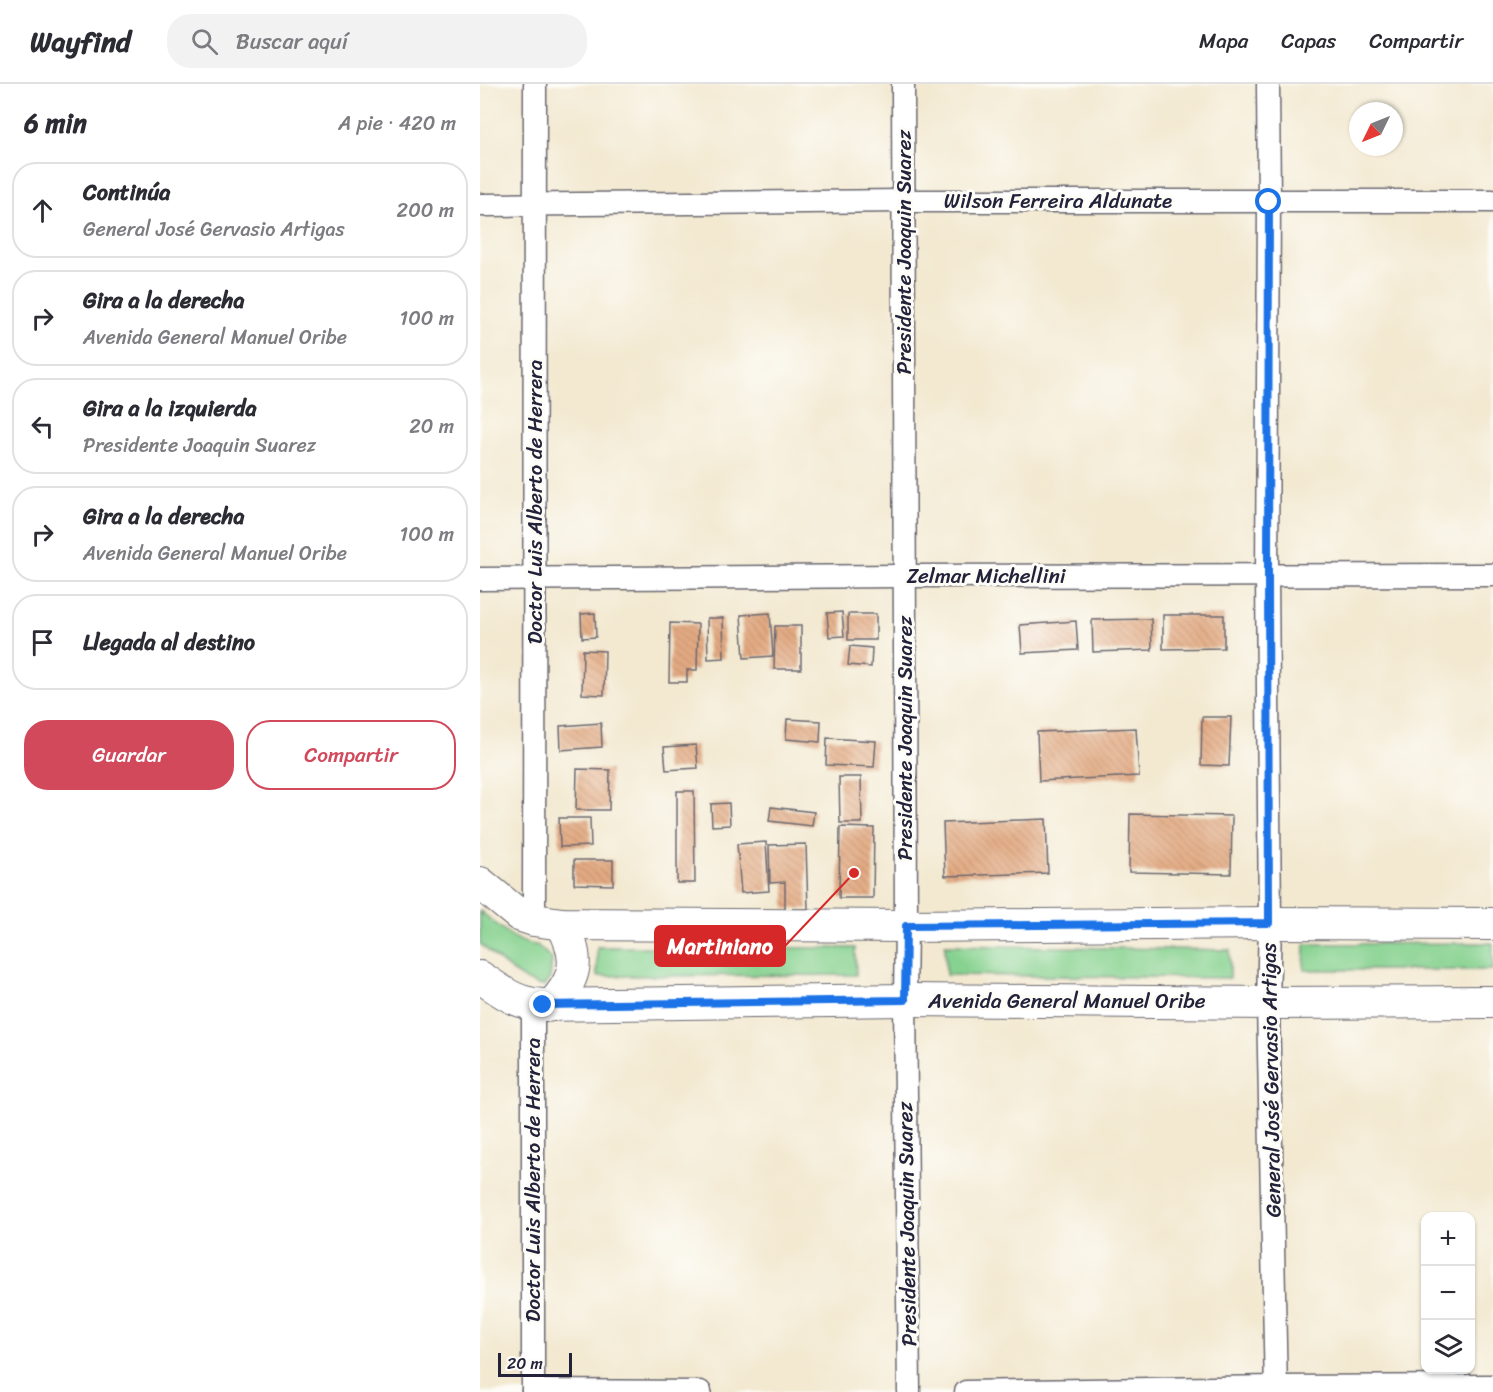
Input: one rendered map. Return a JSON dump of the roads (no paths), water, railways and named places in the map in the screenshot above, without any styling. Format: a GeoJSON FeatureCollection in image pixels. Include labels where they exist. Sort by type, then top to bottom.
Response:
{"type":"FeatureCollection","features":[{"type":"Feature","properties":{"kind":"main road"},"geometry":{"type":"LineString","coordinates":[[480,883],[519,915],[548,922],[906,926],[1493,924]]}},
{"type":"Feature","properties":{"kind":"main road"},"geometry":{"type":"LineString","coordinates":[[480,977],[509,997],[519,1001],[542,1005],[564,992],[572,975],[574,958],[570,940],[548,922]]}},
{"type":"Feature","properties":{"kind":"main road","name":"Avenida General Manuel Oribe"},"geometry":{"type":"LineString","coordinates":[[542,1005],[905,1000],[1493,1002]]}},
{"type":"Feature","properties":{"kind":"street","name":"Doctor Luis Alberto de Herrera"},"geometry":{"type":"LineString","coordinates":[[535,84],[535,579],[548,922]]}},
{"type":"Feature","properties":{"kind":"street","name":"Presidente Joaquin Suarez"},"geometry":{"type":"LineString","coordinates":[[903,84],[905,1000],[909,1392]]}},
{"type":"Feature","properties":{"kind":"street","name":"General José Gervasio Artigas"},"geometry":{"type":"LineString","coordinates":[[1268,84],[1268,1003],[1276,1390]]}},
{"type":"Feature","properties":{"kind":"street","name":"Wilson Ferreira Aldunate"},"geometry":{"type":"LineString","coordinates":[[480,205],[903,201],[1493,201]]}},
{"type":"Feature","properties":{"kind":"street","name":"Zelmar Michellini"},"geometry":{"type":"LineString","coordinates":[[480,579],[1493,575]]}},
{"type":"Feature","properties":{"kind":"street","name":"Doctor Luis Alberto de Herrera"},"geometry":{"type":"LineString","coordinates":[[533,1392],[542,1005]]}},
{"type":"Feature","properties":{"kind":"street"},"geometry":{"type":"LineString","coordinates":[[966,1392],[1493,1386]]}},
{"type":"Feature","properties":{"kind":"street"},"geometry":{"type":"LineString","coordinates":[[533,1392],[700,1392]]}},
{"type":"Feature","properties":{"kind":"place","name":"Martiniano"},"geometry":{"type":"Point","coordinates":[854,873]}}]}
